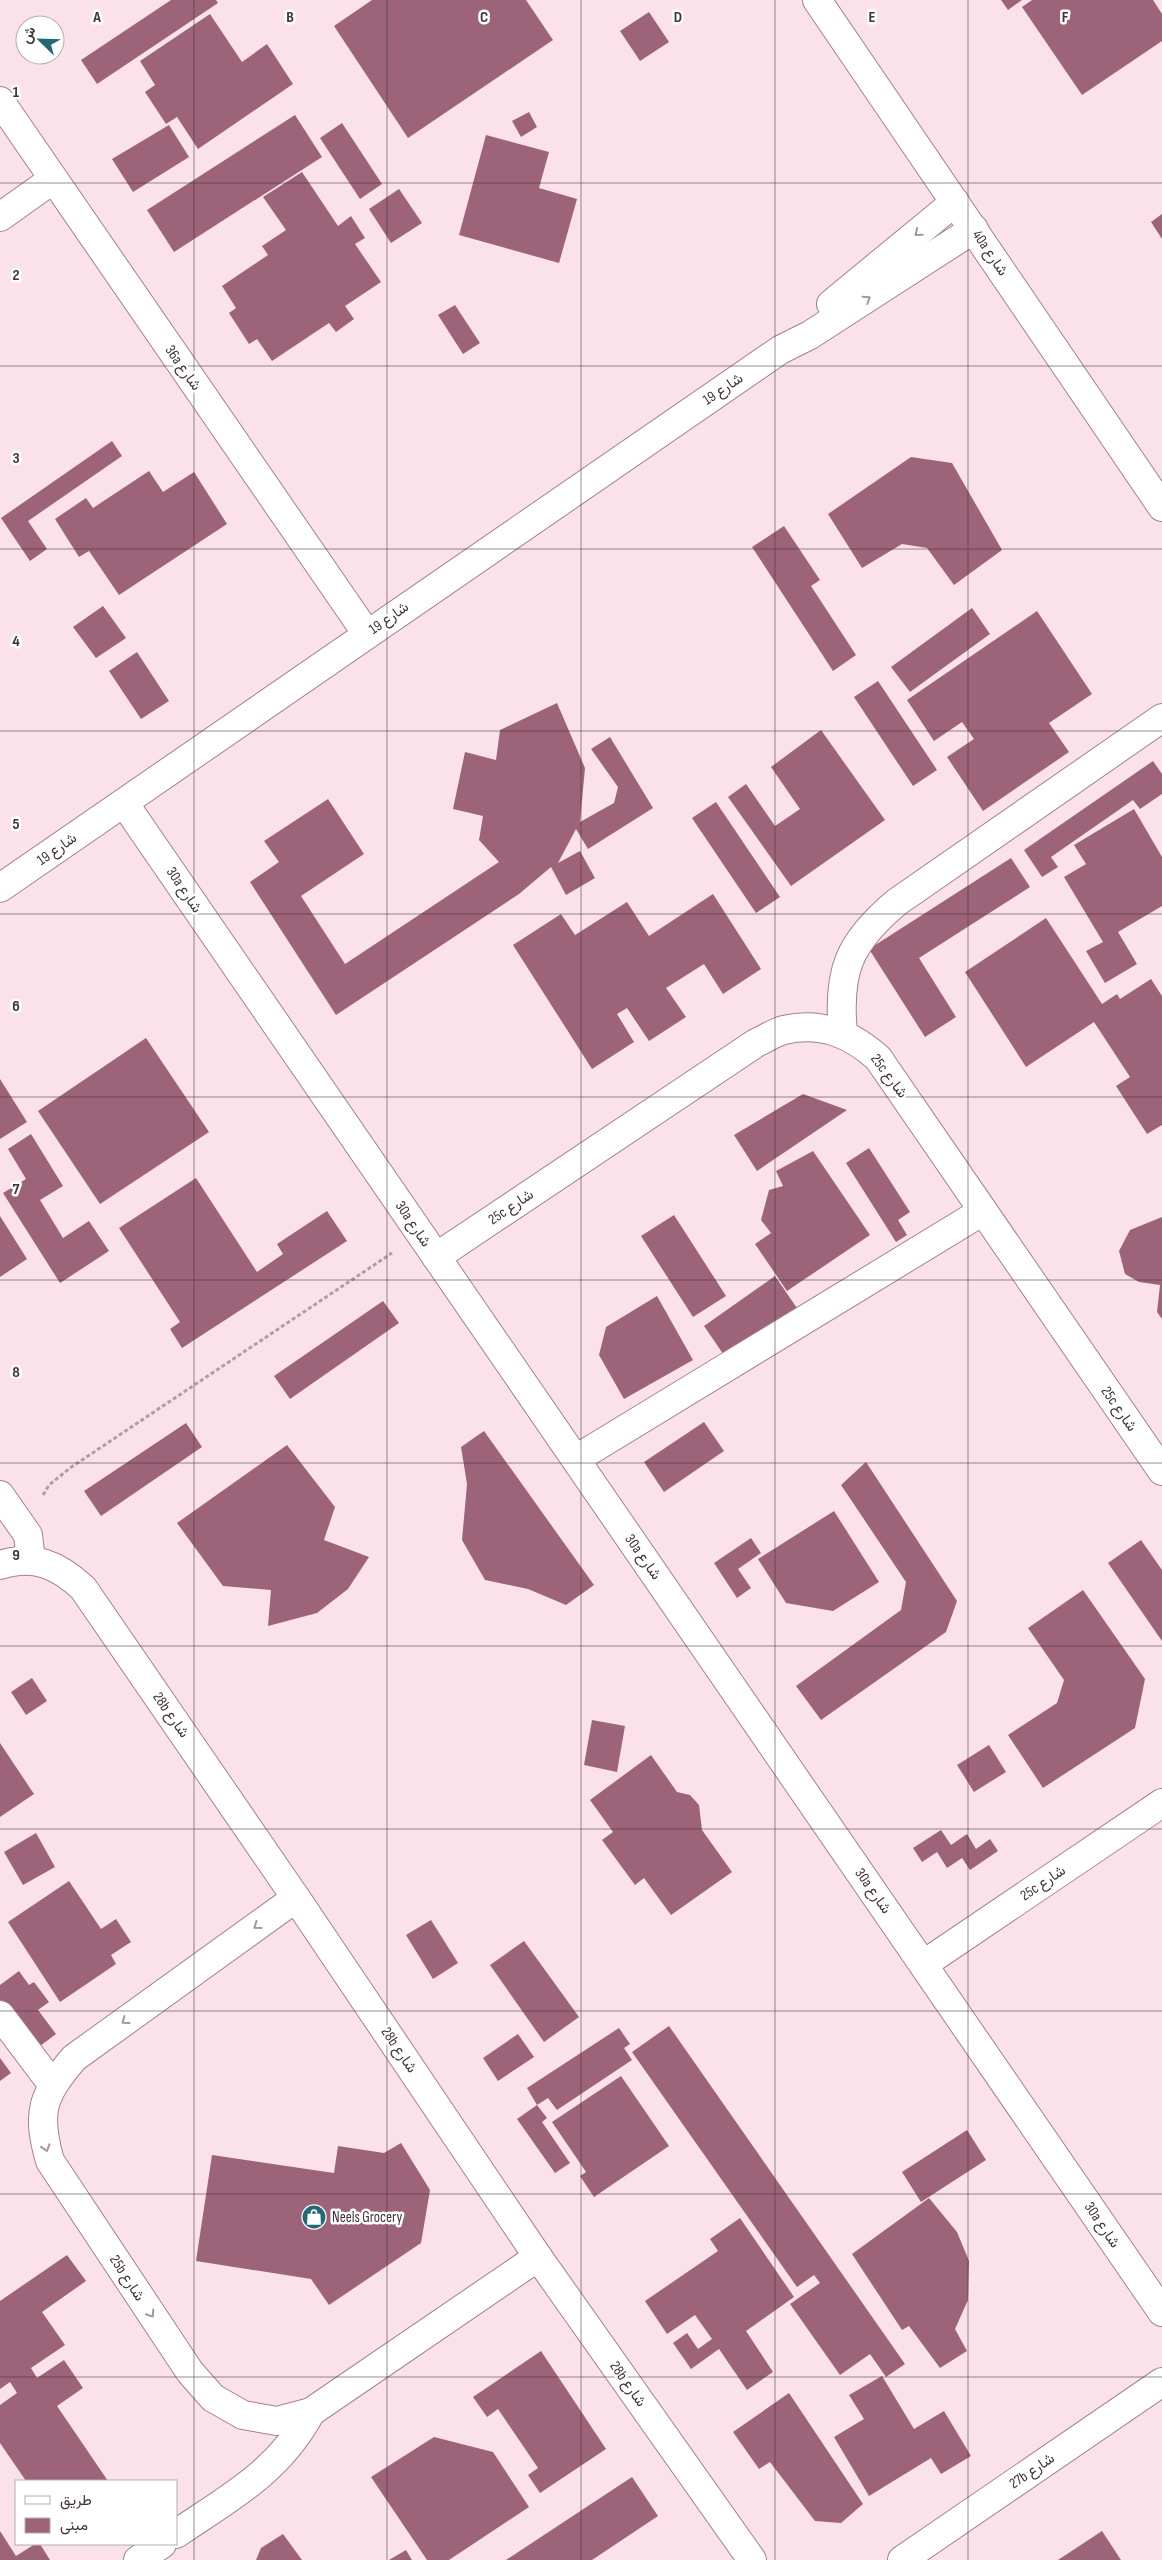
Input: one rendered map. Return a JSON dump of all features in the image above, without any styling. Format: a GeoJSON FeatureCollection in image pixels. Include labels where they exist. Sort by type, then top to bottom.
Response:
{"type":"FeatureCollection","features":[{"type":"Feature","properties":{"kind":"street","name":"40a شارع"},"geometry":{"type":"LineString","coordinates":[[817,0],[1162,507]]}},
{"type":"Feature","properties":{"kind":"street","name":"36a شارع"},"geometry":{"type":"LineString","coordinates":[[0,101],[52,180],[367,634]]}},
{"type":"Feature","properties":{"kind":"street"},"geometry":{"type":"LineString","coordinates":[[0,217],[52,180]]}},
{"type":"Feature","properties":{"kind":"street","name":"شارع 19"},"geometry":{"type":"LineString","coordinates":[[780,350],[804,325],[955,202]]}},
{"type":"Feature","properties":{"kind":"street","name":"شارع 19"},"geometry":{"type":"LineString","coordinates":[[0,888],[780,350],[810,335],[974,230]]}},
{"type":"Feature","properties":{"kind":"street"},"geometry":{"type":"LineString","coordinates":[[843,1033],[840,1003],[844,973],[856,945],[874,921],[898,902],[1162,718]]}},
{"type":"Feature","properties":{"kind":"street","name":"30a شارع"},"geometry":{"type":"LineString","coordinates":[[124,803],[1162,2312]]}},
{"type":"Feature","properties":{"kind":"street","name":"25c شارع"},"geometry":{"type":"LineString","coordinates":[[436,1257],[756,1043],[783,1030],[814,1026],[843,1033],[862,1044],[878,1058],[1162,1471]]}},
{"type":"Feature","properties":{"kind":"street"},"geometry":{"type":"LineString","coordinates":[[576,1459],[983,1211]]}},
{"type":"Feature","properties":{"kind":"street"},"geometry":{"type":"LineString","coordinates":[[0,1494],[29,1548],[0,1565]]}},
{"type":"Feature","properties":{"kind":"street","name":"28b شارع"},"geometry":{"type":"LineString","coordinates":[[29,1548],[68,1574],[83,1588],[296,1898],[538,2257],[752,2560]]}},
{"type":"Feature","properties":{"kind":"street","name":"25c شارع"},"geometry":{"type":"LineString","coordinates":[[924,1964],[1162,1802]]}},
{"type":"Feature","properties":{"kind":"street","name":"25b شارع"},"geometry":{"type":"LineString","coordinates":[[296,1898],[74,2058],[52,2084],[43,2110],[43,2137],[50,2161],[190,2372],[213,2398],[243,2415],[277,2421],[311,2412],[538,2257]]}},
{"type":"Feature","properties":{"kind":"street"},"geometry":{"type":"LineString","coordinates":[[0,2015],[52,2084]]}},
{"type":"Feature","properties":{"kind":"street","name":"27b شارع"},"geometry":{"type":"LineString","coordinates":[[902,2560],[1162,2382]]}},
{"type":"Feature","properties":{"kind":"street"},"geometry":{"type":"LineString","coordinates":[[178,2533],[259,2477],[280,2458],[298,2437],[311,2412]]}},
{"type":"Feature","properties":{"kind":"street"},"geometry":{"type":"LineString","coordinates":[[138,2560],[160,2545]]}},
{"type":"Feature","properties":{"kind":"path"},"geometry":{"type":"LineString","coordinates":[[29,1548],[34,1508],[48,1485],[70,1468],[420,1234]]}},
{"type":"Feature","properties":{"kind":"building"},"geometry":{"type":"Polygon","coordinates":[[[171,0],[216,0],[218,3],[97,84],[81,60],[171,0]]]}},
{"type":"Feature","properties":{"kind":"building"},"geometry":{"type":"Polygon","coordinates":[[[372,0],[526,0],[553,40],[408,138],[334,26],[372,0]]]}},
{"type":"Feature","properties":{"kind":"building"},"geometry":{"type":"Polygon","coordinates":[[[1001,0],[1022,0],[1008,10],[1001,0]]]}},
{"type":"Feature","properties":{"kind":"building"},"geometry":{"type":"Polygon","coordinates":[[[1032,0],[1153,0],[1162,14],[1162,41],[1082,95],[1022,7],[1032,0]]]}},
{"type":"Feature","properties":{"kind":"building"},"geometry":{"type":"Polygon","coordinates":[[[649,12],[669,42],[640,61],[620,31],[649,12]]]}},
{"type":"Feature","properties":{"kind":"building"},"geometry":{"type":"Polygon","coordinates":[[[210,14],[242,62],[267,44],[293,84],[198,149],[177,117],[166,124],[145,92],[155,85],[140,61],[210,14]]]}},
{"type":"Feature","properties":{"kind":"building"},"geometry":{"type":"Polygon","coordinates":[[[529,112],[537,127],[521,137],[512,121],[529,112]]]}},
{"type":"Feature","properties":{"kind":"building"},"geometry":{"type":"Polygon","coordinates":[[[295,115],[322,157],[174,252],[147,210],[295,115]]]}},
{"type":"Feature","properties":{"kind":"building"},"geometry":{"type":"Polygon","coordinates":[[[342,123],[382,184],[360,199],[320,138],[342,123]]]}},
{"type":"Feature","properties":{"kind":"building"},"geometry":{"type":"Polygon","coordinates":[[[169,125],[189,157],[133,192],[112,159],[169,125]]]}},
{"type":"Feature","properties":{"kind":"building"},"geometry":{"type":"Polygon","coordinates":[[[486,135],[549,152],[539,188],[577,199],[559,263],[459,235],[486,135]]]}},
{"type":"Feature","properties":{"kind":"building"},"geometry":{"type":"Polygon","coordinates":[[[302,172],[338,226],[351,216],[365,238],[355,244],[381,282],[345,306],[354,319],[336,332],[329,323],[272,361],[257,339],[249,344],[229,313],[236,308],[222,286],[268,255],[262,246],[286,230],[263,197],[302,172]]]}},
{"type":"Feature","properties":{"kind":"building"},"geometry":{"type":"Polygon","coordinates":[[[399,189],[422,223],[391,243],[369,209],[399,189]]]}},
{"type":"Feature","properties":{"kind":"building"},"geometry":{"type":"Polygon","coordinates":[[[1162,214],[1162,239],[1151,222],[1162,214]]]}},
{"type":"Feature","properties":{"kind":"building"},"geometry":{"type":"Polygon","coordinates":[[[455,305],[480,343],[463,354],[438,315],[455,305]]]}},
{"type":"Feature","properties":{"kind":"building"},"geometry":{"type":"Polygon","coordinates":[[[112,441],[122,456],[28,521],[47,549],[30,561],[1,518],[112,441]]]}},
{"type":"Feature","properties":{"kind":"building"},"geometry":{"type":"Polygon","coordinates":[[[911,457],[952,463],[1002,550],[954,585],[927,548],[902,544],[862,568],[828,514],[911,457]]]}},
{"type":"Feature","properties":{"kind":"building"},"geometry":{"type":"Polygon","coordinates":[[[149,471],[163,492],[194,472],[227,524],[119,595],[89,551],[79,557],[55,519],[86,498],[93,508],[149,471]]]}},
{"type":"Feature","properties":{"kind":"building"},"geometry":{"type":"Polygon","coordinates":[[[784,526],[820,580],[811,586],[856,655],[833,671],[752,547],[784,526]]]}},
{"type":"Feature","properties":{"kind":"building"},"geometry":{"type":"Polygon","coordinates":[[[103,606],[126,638],[96,658],[73,627],[103,606]]]}},
{"type":"Feature","properties":{"kind":"building"},"geometry":{"type":"Polygon","coordinates":[[[972,608],[990,634],[910,692],[891,667],[972,608]]]}},
{"type":"Feature","properties":{"kind":"building"},"geometry":{"type":"Polygon","coordinates":[[[1037,611],[1092,694],[1049,723],[1069,752],[983,811],[947,757],[974,739],[962,722],[934,741],[907,700],[1037,611]]]}},
{"type":"Feature","properties":{"kind":"building"},"geometry":{"type":"Polygon","coordinates":[[[137,652],[169,701],[141,719],[109,671],[137,652]]]}},
{"type":"Feature","properties":{"kind":"building"},"geometry":{"type":"Polygon","coordinates":[[[878,681],[937,770],[913,786],[854,697],[878,681]]]}},
{"type":"Feature","properties":{"kind":"building"},"geometry":{"type":"Polygon","coordinates":[[[557,703],[585,768],[580,822],[614,803],[618,787],[591,749],[610,737],[653,808],[588,849],[576,829],[558,863],[580,851],[595,878],[566,895],[551,867],[519,894],[336,1015],[250,882],[279,862],[264,841],[328,799],[364,854],[301,896],[345,964],[499,862],[479,840],[483,816],[453,809],[465,752],[496,760],[500,730],[557,703]]]}},
{"type":"Feature","properties":{"kind":"building"},"geometry":{"type":"Polygon","coordinates":[[[821,730],[885,820],[791,886],[728,797],[746,784],[775,826],[800,809],[771,767],[821,730]]]}},
{"type":"Feature","properties":{"kind":"building"},"geometry":{"type":"Polygon","coordinates":[[[1153,761],[1162,774],[1162,794],[1140,809],[1133,800],[1051,857],[1058,867],[1042,877],[1024,850],[1153,761]]]}},
{"type":"Feature","properties":{"kind":"building"},"geometry":{"type":"Polygon","coordinates":[[[716,802],[780,897],[756,913],[692,818],[716,802]]]}},
{"type":"Feature","properties":{"kind":"building"},"geometry":{"type":"Polygon","coordinates":[[[1134,809],[1162,857],[1162,906],[1118,932],[1137,964],[1105,983],[1086,951],[1103,942],[1064,877],[1086,864],[1074,845],[1134,809]]]}},
{"type":"Feature","properties":{"kind":"building"},"geometry":{"type":"Polygon","coordinates":[[[1011,858],[1030,887],[919,958],[956,1017],[925,1037],[869,949],[1011,858]]]}},
{"type":"Feature","properties":{"kind":"building"},"geometry":{"type":"Polygon","coordinates":[[[713,894],[761,969],[723,994],[704,964],[666,988],[686,1017],[649,1041],[627,1008],[617,1014],[634,1042],[592,1069],[513,945],[561,914],[575,935],[627,902],[649,936],[713,894]]]}},
{"type":"Feature","properties":{"kind":"building"},"geometry":{"type":"Polygon","coordinates":[[[1046,918],[1102,1004],[1117,994],[1120,999],[1151,979],[1162,996],[1162,1125],[1147,1134],[1116,1086],[1130,1077],[1094,1022],[1026,1067],[965,972],[1046,918]]]}},
{"type":"Feature","properties":{"kind":"building"},"geometry":{"type":"Polygon","coordinates":[[[146,1038],[209,1132],[100,1204],[38,1111],[146,1038]]]}},
{"type":"Feature","properties":{"kind":"building"},"geometry":{"type":"Polygon","coordinates":[[[0,1079],[27,1122],[0,1139],[0,1079]]]}},
{"type":"Feature","properties":{"kind":"building"},"geometry":{"type":"Polygon","coordinates":[[[803,1094],[847,1110],[757,1171],[734,1135],[803,1094]]]}},
{"type":"Feature","properties":{"kind":"building"},"geometry":{"type":"Polygon","coordinates":[[[31,1134],[63,1186],[40,1200],[63,1238],[89,1221],[109,1251],[60,1283],[3,1193],[26,1179],[8,1149],[31,1134]]]}},
{"type":"Feature","properties":{"kind":"building"},"geometry":{"type":"Polygon","coordinates":[[[869,1148],[910,1212],[898,1220],[907,1235],[896,1242],[846,1163],[869,1148]]]}},
{"type":"Feature","properties":{"kind":"building"},"geometry":{"type":"Polygon","coordinates":[[[813,1151],[870,1235],[787,1291],[755,1244],[771,1233],[761,1220],[769,1190],[783,1186],[776,1171],[813,1151]]]}},
{"type":"Feature","properties":{"kind":"building"},"geometry":{"type":"Polygon","coordinates":[[[196,1178],[257,1272],[283,1254],[277,1244],[327,1211],[347,1241],[182,1348],[170,1329],[180,1322],[119,1228],[196,1178]]]}},
{"type":"Feature","properties":{"kind":"building"},"geometry":{"type":"Polygon","coordinates":[[[674,1215],[726,1296],[693,1317],[641,1236],[674,1215]]]}},
{"type":"Feature","properties":{"kind":"building"},"geometry":{"type":"Polygon","coordinates":[[[0,1216],[27,1259],[0,1277],[0,1216]]]}},
{"type":"Feature","properties":{"kind":"building"},"geometry":{"type":"Polygon","coordinates":[[[1162,1217],[1162,1319],[1157,1312],[1160,1285],[1139,1282],[1125,1274],[1119,1251],[1130,1230],[1162,1217]]]}},
{"type":"Feature","properties":{"kind":"building"},"geometry":{"type":"Polygon","coordinates":[[[775,1276],[799,1311],[728,1361],[704,1326],[775,1276]]]}},
{"type":"Feature","properties":{"kind":"building"},"geometry":{"type":"Polygon","coordinates":[[[657,1296],[693,1360],[624,1399],[599,1355],[606,1327],[657,1296]]]}},
{"type":"Feature","properties":{"kind":"building"},"geometry":{"type":"Polygon","coordinates":[[[383,1301],[399,1323],[290,1399],[274,1376],[383,1301]]]}},
{"type":"Feature","properties":{"kind":"building"},"geometry":{"type":"Polygon","coordinates":[[[704,1422],[724,1451],[664,1492],[644,1462],[704,1422]]]}},
{"type":"Feature","properties":{"kind":"building"},"geometry":{"type":"Polygon","coordinates":[[[186,1423],[202,1447],[101,1516],[84,1491],[186,1423]]]}},
{"type":"Feature","properties":{"kind":"building"},"geometry":{"type":"Polygon","coordinates":[[[484,1431],[594,1585],[566,1605],[528,1589],[485,1580],[462,1540],[467,1484],[461,1447],[484,1431]]]}},
{"type":"Feature","properties":{"kind":"building"},"geometry":{"type":"Polygon","coordinates":[[[287,1445],[335,1507],[324,1540],[369,1557],[348,1589],[317,1613],[268,1626],[271,1590],[223,1586],[177,1523],[287,1445]]]}},
{"type":"Feature","properties":{"kind":"building"},"geometry":{"type":"Polygon","coordinates":[[[866,1462],[957,1601],[946,1632],[821,1720],[796,1686],[901,1610],[906,1582],[841,1485],[866,1462]]]}},
{"type":"Feature","properties":{"kind":"building"},"geometry":{"type":"Polygon","coordinates":[[[834,1511],[879,1582],[833,1611],[786,1603],[758,1559],[834,1511]]]}},
{"type":"Feature","properties":{"kind":"building"},"geometry":{"type":"Polygon","coordinates":[[[751,1538],[761,1553],[738,1569],[751,1588],[737,1598],[714,1563],[751,1538]]]}},
{"type":"Feature","properties":{"kind":"building"},"geometry":{"type":"Polygon","coordinates":[[[1141,1540],[1162,1570],[1162,1641],[1108,1563],[1141,1540]]]}},
{"type":"Feature","properties":{"kind":"building"},"geometry":{"type":"Polygon","coordinates":[[[1083,1590],[1145,1679],[1135,1728],[1043,1788],[1008,1735],[1057,1703],[1064,1680],[1028,1628],[1083,1590]]]}},
{"type":"Feature","properties":{"kind":"building"},"geometry":{"type":"Polygon","coordinates":[[[32,1678],[47,1701],[26,1715],[11,1692],[32,1678]]]}},
{"type":"Feature","properties":{"kind":"building"},"geometry":{"type":"Polygon","coordinates":[[[592,1720],[625,1726],[617,1772],[584,1765],[592,1720]]]}},
{"type":"Feature","properties":{"kind":"building"},"geometry":{"type":"Polygon","coordinates":[[[0,1743],[34,1794],[0,1817],[0,1743]]]}},
{"type":"Feature","properties":{"kind":"building"},"geometry":{"type":"Polygon","coordinates":[[[989,1745],[1006,1772],[974,1792],[957,1765],[989,1745]]]}},
{"type":"Feature","properties":{"kind":"building"},"geometry":{"type":"Polygon","coordinates":[[[651,1755],[677,1792],[690,1795],[699,1805],[702,1830],[732,1872],[671,1915],[644,1878],[635,1885],[602,1840],[613,1832],[590,1800],[651,1755]]]}},
{"type":"Feature","properties":{"kind":"building"},"geometry":{"type":"Polygon","coordinates":[[[941,1830],[951,1845],[967,1834],[976,1849],[990,1839],[998,1851],[970,1870],[962,1858],[947,1868],[937,1852],[922,1862],[913,1848],[941,1830]]]}},
{"type":"Feature","properties":{"kind":"building"},"geometry":{"type":"Polygon","coordinates":[[[36,1833],[55,1867],[23,1885],[4,1852],[36,1833]]]}},
{"type":"Feature","properties":{"kind":"building"},"geometry":{"type":"Polygon","coordinates":[[[69,1881],[101,1929],[116,1919],[131,1942],[111,1955],[116,1964],[60,2002],[8,1922],[69,1881]]]}},
{"type":"Feature","properties":{"kind":"building"},"geometry":{"type":"Polygon","coordinates":[[[431,1920],[458,1963],[433,1979],[406,1935],[431,1920]]]}},
{"type":"Feature","properties":{"kind":"building"},"geometry":{"type":"Polygon","coordinates":[[[524,1941],[579,2017],[544,2042],[490,1965],[524,1941]]]}},
{"type":"Feature","properties":{"kind":"building"},"geometry":{"type":"Polygon","coordinates":[[[19,1971],[29,1985],[34,1982],[49,2002],[38,2010],[56,2034],[36,2049],[0,2000],[0,1985],[19,1971]]]}},
{"type":"Feature","properties":{"kind":"building"},"geometry":{"type":"Polygon","coordinates":[[[669,2026],[905,2364],[886,2377],[870,2354],[840,2375],[790,2304],[820,2283],[814,2275],[797,2287],[632,2052],[669,2026]]]}},
{"type":"Feature","properties":{"kind":"building"},"geometry":{"type":"Polygon","coordinates":[[[619,2028],[630,2044],[624,2048],[632,2060],[557,2110],[548,2098],[537,2105],[527,2088],[619,2028]]]}},
{"type":"Feature","properties":{"kind":"building"},"geometry":{"type":"Polygon","coordinates":[[[518,2034],[534,2057],[498,2081],[483,2058],[518,2034]]]}},
{"type":"Feature","properties":{"kind":"building"},"geometry":{"type":"Polygon","coordinates":[[[0,2058],[11,2073],[0,2081],[0,2058]]]}},
{"type":"Feature","properties":{"kind":"building"},"geometry":{"type":"Polygon","coordinates":[[[621,2076],[669,2146],[594,2197],[580,2176],[586,2172],[552,2122],[621,2076]]]}},
{"type":"Feature","properties":{"kind":"building"},"geometry":{"type":"Polygon","coordinates":[[[537,2105],[547,2118],[542,2122],[570,2163],[555,2173],[517,2119],[537,2105]]]}},
{"type":"Feature","properties":{"kind":"building"},"geometry":{"type":"Polygon","coordinates":[[[967,2130],[986,2160],[921,2202],[902,2172],[967,2130]]]}},
{"type":"Feature","properties":{"kind":"building","name":"Neels Grocery"},"geometry":{"type":"Polygon","coordinates":[[[401,2143],[430,2190],[421,2243],[329,2305],[311,2279],[196,2261],[212,2155],[334,2173],[338,2146],[384,2153],[401,2143]]]}},
{"type":"Feature","properties":{"kind":"building"},"geometry":{"type":"Polygon","coordinates":[[[929,2198],[957,2232],[969,2261],[968,2300],[955,2329],[967,2351],[940,2368],[909,2326],[902,2330],[852,2254],[929,2198]]]}},
{"type":"Feature","properties":{"kind":"building"},"geometry":{"type":"Polygon","coordinates":[[[740,2218],[794,2297],[746,2331],[773,2372],[747,2390],[719,2349],[691,2369],[673,2343],[687,2333],[698,2349],[712,2339],[695,2315],[667,2334],[645,2301],[718,2251],[710,2239],[740,2218]]]}},
{"type":"Feature","properties":{"kind":"building"},"geometry":{"type":"Polygon","coordinates":[[[67,2255],[86,2281],[42,2312],[65,2345],[31,2368],[37,2378],[64,2360],[83,2388],[57,2406],[107,2480],[25,2480],[0,2443],[0,2405],[17,2393],[10,2382],[0,2389],[0,2301],[67,2255]]]}},
{"type":"Feature","properties":{"kind":"building"},"geometry":{"type":"Polygon","coordinates":[[[541,2351],[606,2449],[540,2493],[528,2475],[538,2468],[498,2409],[487,2417],[473,2397],[541,2351]]]}},
{"type":"Feature","properties":{"kind":"building"},"geometry":{"type":"Polygon","coordinates":[[[882,2376],[914,2429],[944,2411],[971,2456],[941,2474],[931,2458],[869,2496],[834,2437],[864,2419],[849,2395],[882,2376]]]}},
{"type":"Feature","properties":{"kind":"building"},"geometry":{"type":"Polygon","coordinates":[[[789,2393],[863,2504],[841,2523],[815,2521],[770,2462],[759,2469],[733,2432],[789,2393]]]}},
{"type":"Feature","properties":{"kind":"building"},"geometry":{"type":"Polygon","coordinates":[[[434,2437],[493,2452],[529,2507],[449,2560],[427,2560],[371,2477],[434,2437]]]}},
{"type":"Feature","properties":{"kind":"building"},"geometry":{"type":"Polygon","coordinates":[[[632,2477],[658,2516],[592,2560],[506,2560],[632,2477]]]}},
{"type":"Feature","properties":{"kind":"building"},"geometry":{"type":"Polygon","coordinates":[[[0,2531],[16,2556],[33,2545],[41,2545],[50,2560],[0,2560],[0,2531]]]}},
{"type":"Feature","properties":{"kind":"building"},"geometry":{"type":"Polygon","coordinates":[[[1102,2531],[1121,2560],[1058,2560],[1102,2531]]]}},
{"type":"Feature","properties":{"kind":"building"},"geometry":{"type":"Polygon","coordinates":[[[283,2534],[302,2560],[256,2560],[261,2548],[283,2534]]]}},
{"type":"Feature","properties":{"kind":"building"},"geometry":{"type":"Polygon","coordinates":[[[406,2550],[412,2560],[389,2560],[406,2550]]]}},
{"type":"Feature","properties":{"kind":"place","name":"Neels Grocery"},"geometry":{"type":"Point","coordinates":[314,2217]}}]}
